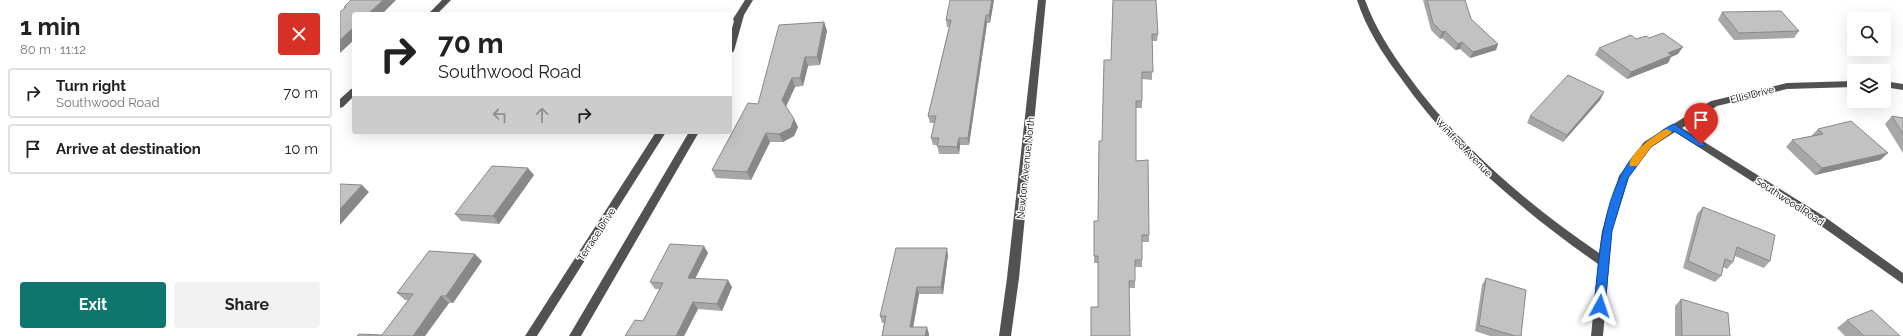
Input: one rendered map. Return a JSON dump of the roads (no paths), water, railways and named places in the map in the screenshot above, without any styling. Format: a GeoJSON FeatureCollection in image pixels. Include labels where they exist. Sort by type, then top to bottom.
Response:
{"type":"FeatureCollection","features":[{"type":"Feature","properties":{"kind":"street"},"geometry":{"type":"LineString","coordinates":[[434,12],[447,0]]}},
{"type":"Feature","properties":{"kind":"street"},"geometry":{"type":"LineString","coordinates":[[732,26],[749,0]]}},
{"type":"Feature","properties":{"kind":"street","name":"Newton Avenue North"},"geometry":{"type":"LineString","coordinates":[[1005,336],[1013,278],[1042,0]]}},
{"type":"Feature","properties":{"kind":"street","name":"Winifred Avenue"},"geometry":{"type":"LineString","coordinates":[[1361,0],[1380,40],[1410,86],[1450,134],[1500,183],[1564,234],[1604,261]]}},
{"type":"Feature","properties":{"kind":"street"},"geometry":{"type":"LineString","coordinates":[[732,44],[740,15]]}},
{"type":"Feature","properties":{"kind":"street","name":"Ellis Drive"},"geometry":{"type":"LineString","coordinates":[[1597,336],[1607,231],[1624,176],[1647,145],[1714,103],[1787,86],[1847,84]]}},
{"type":"Feature","properties":{"kind":"street"},"geometry":{"type":"LineString","coordinates":[[1891,85],[1903,87]]}},
{"type":"Feature","properties":{"kind":"street"},"geometry":{"type":"LineString","coordinates":[[340,105],[352,93]]}},
{"type":"Feature","properties":{"kind":"street","name":"Southwood Road"},"geometry":{"type":"LineString","coordinates":[[1674,127],[1820,220],[1903,279]]}},
{"type":"Feature","properties":{"kind":"street","name":"Terrace Drive"},"geometry":{"type":"LineString","coordinates":[[531,336],[660,134]]}},
{"type":"Feature","properties":{"kind":"street"},"geometry":{"type":"LineString","coordinates":[[575,336],[693,134]]}}]}
